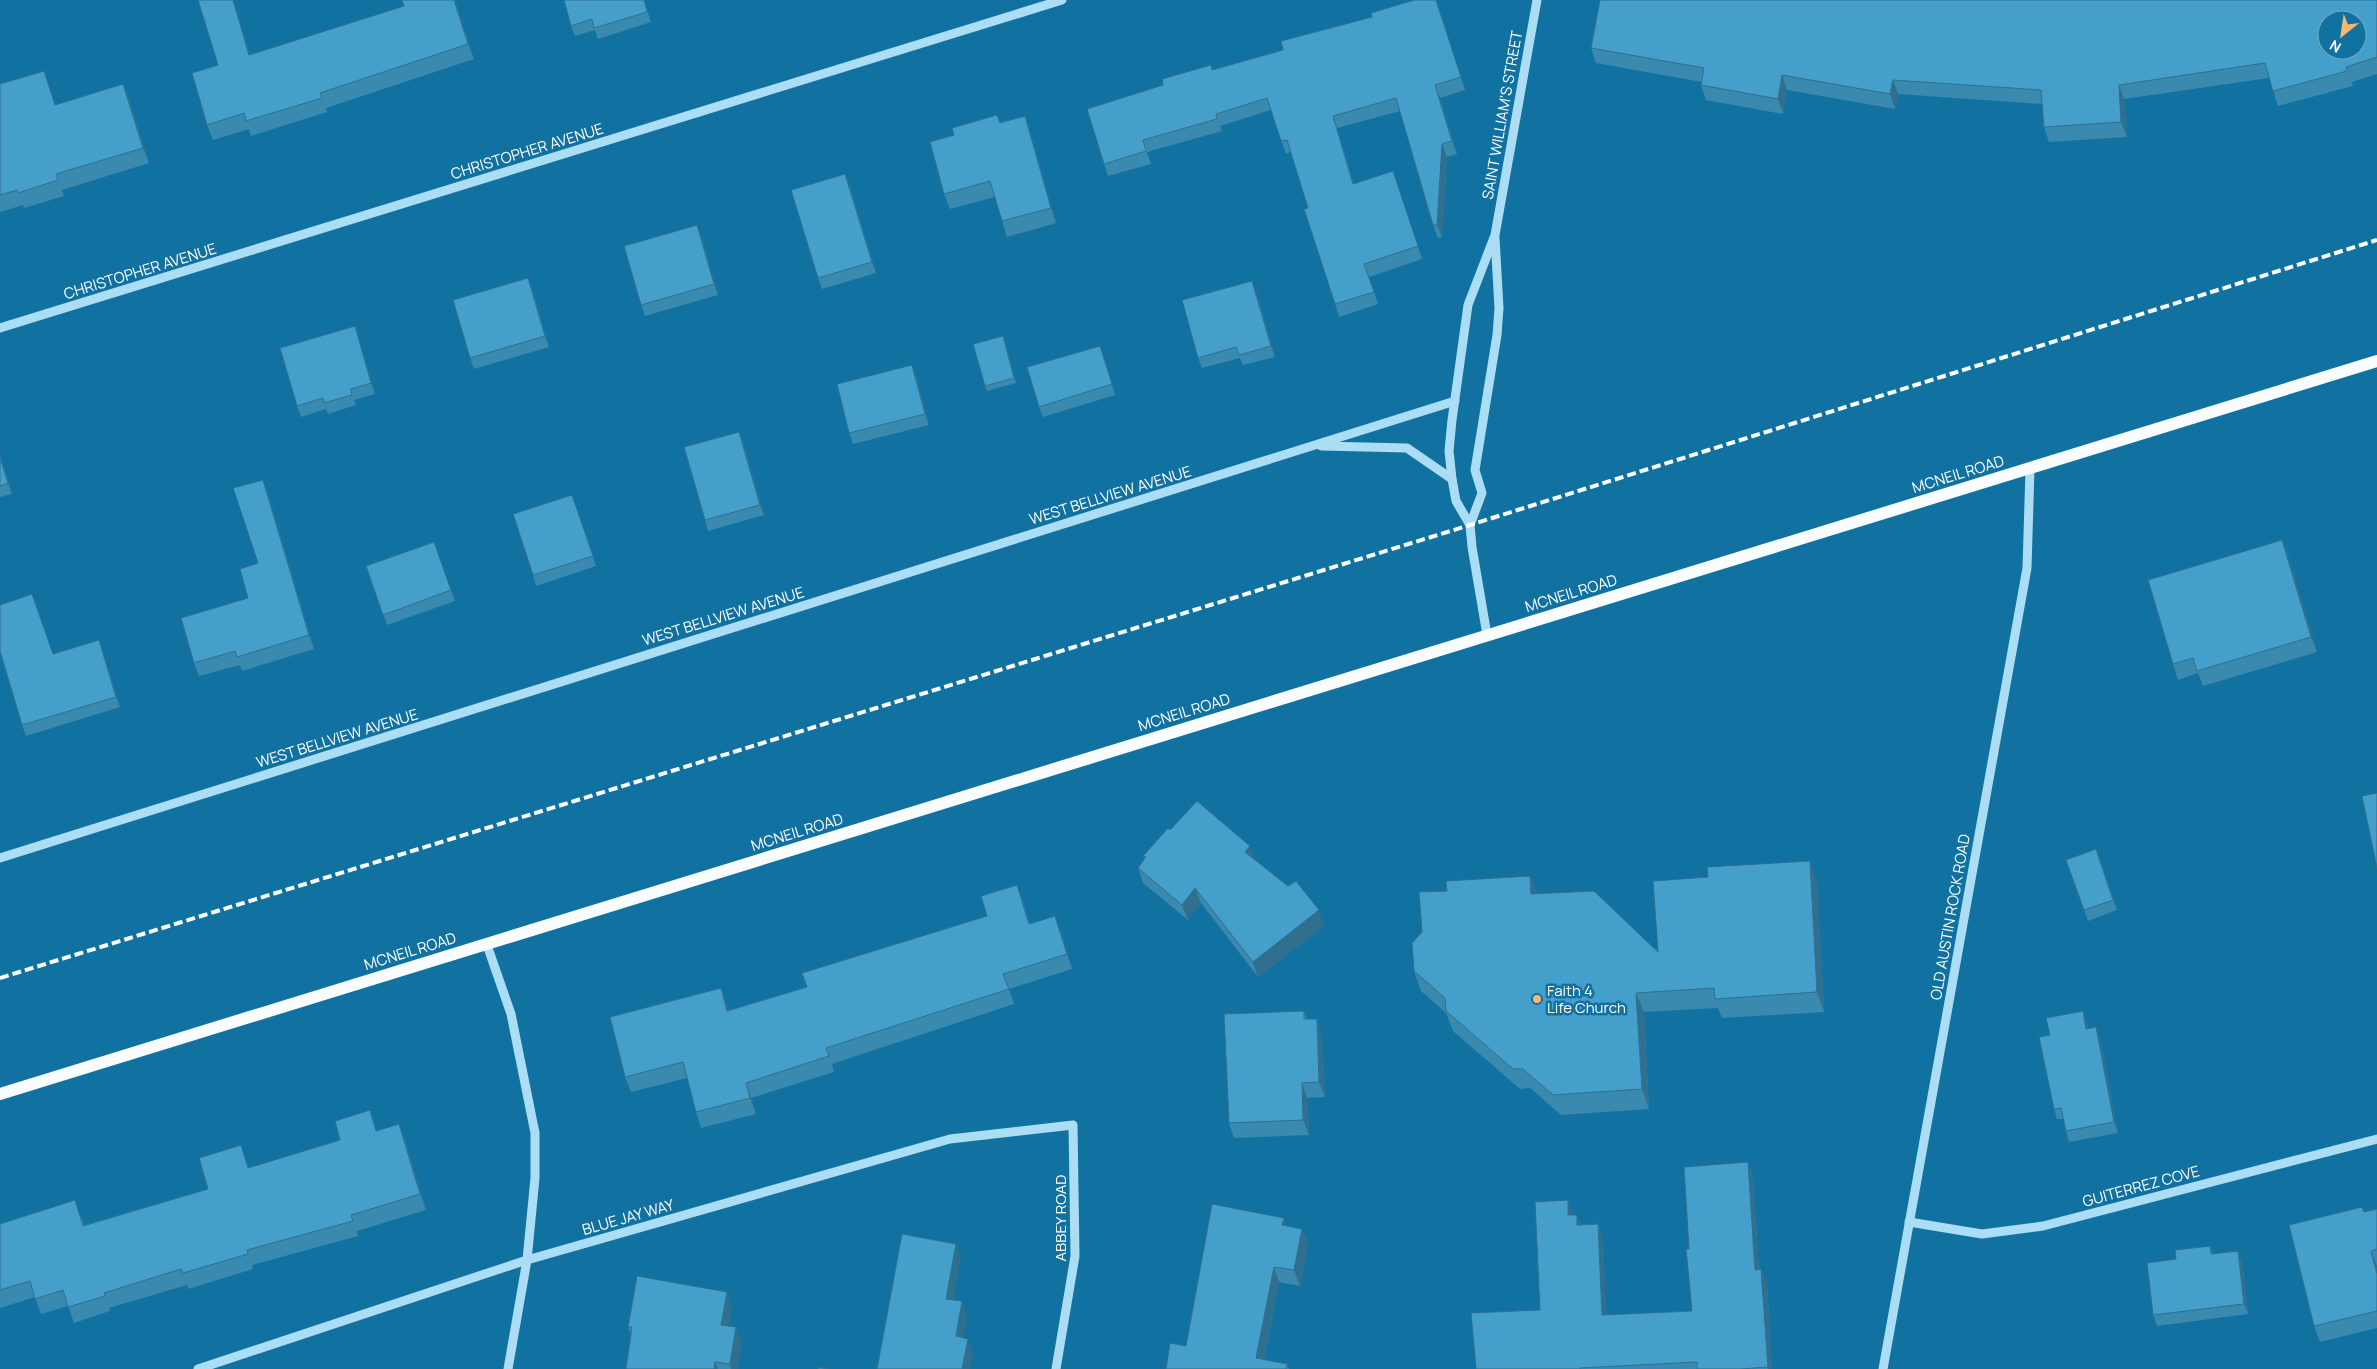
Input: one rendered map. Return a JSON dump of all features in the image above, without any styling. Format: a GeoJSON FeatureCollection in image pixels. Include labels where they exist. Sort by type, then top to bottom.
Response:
{"type":"FeatureCollection","features":[{"type":"Feature","properties":{"kind":"main road","name":"MCNEIL ROAD"},"geometry":{"type":"LineString","coordinates":[[0,1094],[2377,361]]}},
{"type":"Feature","properties":{"kind":"street","name":"CHRISTOPHER AVENUE"},"geometry":{"type":"LineString","coordinates":[[0,328],[1062,0]]}},
{"type":"Feature","properties":{"kind":"street","name":"SAINT WILLIAM'S STREET"},"geometry":{"type":"LineString","coordinates":[[1487,635],[1470,525],[1456,501],[1449,451],[1468,305],[1495,236],[1536,0]]}},
{"type":"Feature","properties":{"kind":"street","name":"SAINT WILLIAM'S STREET"},"geometry":{"type":"LineString","coordinates":[[1470,525],[1482,493],[1475,470],[1497,336],[1499,308],[1495,236]]}},
{"type":"Feature","properties":{"kind":"street","name":"WEST BELLVIEW AVENUE"},"geometry":{"type":"LineString","coordinates":[[0,858],[1455,401]]}},
{"type":"Feature","properties":{"kind":"street"},"geometry":{"type":"LineString","coordinates":[[1313,445],[1407,448],[1452,479]]}},
{"type":"Feature","properties":{"kind":"street","name":"OLD AUSTIN ROCK ROAD"},"geometry":{"type":"LineString","coordinates":[[1883,1369],[2027,568],[2030,469]]}},
{"type":"Feature","properties":{"kind":"street"},"geometry":{"type":"LineString","coordinates":[[487,944],[511,1014],[535,1133],[535,1178],[527,1260],[508,1369]]}},
{"type":"Feature","properties":{"kind":"street","name":"BLUE JAY WAY"},"geometry":{"type":"LineString","coordinates":[[198,1369],[527,1260],[950,1140],[1073,1125]]}},
{"type":"Feature","properties":{"kind":"street","name":"ABBEY ROAD"},"geometry":{"type":"LineString","coordinates":[[1056,1369],[1076,1256],[1073,1125]]}},
{"type":"Feature","properties":{"kind":"street","name":"GUITERREZ COVE"},"geometry":{"type":"LineString","coordinates":[[1909,1222],[1982,1234],[2043,1226],[2377,1139]]}},
{"type":"Feature","properties":{"kind":"building"},"geometry":{"type":"Polygon","coordinates":[[[198,0],[233,0],[249,55],[404,6],[402,0],[454,0],[468,44],[320,93],[322,98],[246,121],[244,113],[207,125],[192,73],[218,65],[198,0]]]}},
{"type":"Feature","properties":{"kind":"building"},"geometry":{"type":"Polygon","coordinates":[[[564,0],[644,0],[647,12],[594,28],[592,19],[571,26],[564,0]]]}},
{"type":"Feature","properties":{"kind":"building"},"geometry":{"type":"Polygon","coordinates":[[[1414,0],[1436,0],[1461,77],[1435,85],[1452,141],[1442,144],[1437,225],[1433,225],[1396,98],[1333,116],[1353,184],[1393,171],[1418,246],[1364,264],[1374,292],[1335,304],[1304,209],[1308,208],[1287,140],[1281,141],[1267,98],[1216,114],[1217,119],[1143,140],[1146,151],[1104,164],[1087,109],[1163,85],[1162,79],[1211,65],[1212,70],[1283,50],[1281,41],[1372,17],[1371,13],[1414,0]]]}},
{"type":"Feature","properties":{"kind":"building"},"geometry":{"type":"Polygon","coordinates":[[[1600,0],[2377,0],[2377,57],[2346,67],[2347,71],[2273,91],[2265,63],[2119,85],[2121,122],[2044,127],[2041,90],[1893,80],[1890,94],[1782,75],[1778,99],[1701,85],[1704,68],[1591,48],[1600,0]]]}},
{"type":"Feature","properties":{"kind":"building"},"geometry":{"type":"Polygon","coordinates":[[[44,71],[55,105],[123,84],[143,148],[56,174],[58,180],[18,193],[17,190],[0,195],[0,84],[44,71]]]}},
{"type":"Feature","properties":{"kind":"building"},"geometry":{"type":"Polygon","coordinates":[[[997,115],[1000,123],[1025,116],[1051,208],[1002,221],[990,181],[944,194],[930,142],[954,135],[952,128],[997,115]]]}},
{"type":"Feature","properties":{"kind":"building"},"geometry":{"type":"Polygon","coordinates":[[[845,174],[872,262],[818,278],[791,190],[845,174]]]}},
{"type":"Feature","properties":{"kind":"building"},"geometry":{"type":"Polygon","coordinates":[[[697,225],[714,284],[641,305],[624,246],[697,225]]]}},
{"type":"Feature","properties":{"kind":"building"},"geometry":{"type":"Polygon","coordinates":[[[528,278],[545,336],[470,358],[453,300],[528,278]]]}},
{"type":"Feature","properties":{"kind":"building"},"geometry":{"type":"Polygon","coordinates":[[[1252,281],[1271,346],[1239,355],[1236,347],[1198,358],[1182,300],[1252,281]]]}},
{"type":"Feature","properties":{"kind":"building"},"geometry":{"type":"Polygon","coordinates":[[[355,326],[371,383],[351,389],[352,395],[324,403],[323,398],[297,406],[280,348],[355,326]]]}},
{"type":"Feature","properties":{"kind":"building"},"geometry":{"type":"Polygon","coordinates":[[[1003,336],[1014,378],[985,386],[973,344],[1003,336]]]}},
{"type":"Feature","properties":{"kind":"building"},"geometry":{"type":"Polygon","coordinates":[[[1100,346],[1112,384],[1039,407],[1027,367],[1100,346]]]}},
{"type":"Feature","properties":{"kind":"building"},"geometry":{"type":"Polygon","coordinates":[[[912,365],[925,414],[849,433],[837,384],[912,365]]]}},
{"type":"Feature","properties":{"kind":"building"},"geometry":{"type":"Polygon","coordinates":[[[739,432],[760,505],[705,520],[684,447],[739,432]]]}},
{"type":"Feature","properties":{"kind":"building"},"geometry":{"type":"Polygon","coordinates":[[[0,458],[8,483],[0,486],[0,458]]]}},
{"type":"Feature","properties":{"kind":"building"},"geometry":{"type":"Polygon","coordinates":[[[263,480],[309,635],[237,657],[235,651],[194,663],[181,618],[248,598],[240,569],[258,563],[233,488],[263,480]]]}},
{"type":"Feature","properties":{"kind":"building"},"geometry":{"type":"Polygon","coordinates":[[[572,495],[593,556],[533,575],[513,514],[572,495]]]}},
{"type":"Feature","properties":{"kind":"building"},"geometry":{"type":"Polygon","coordinates":[[[2282,540],[2311,637],[2197,671],[2193,658],[2173,664],[2148,580],[2282,540]]]}},
{"type":"Feature","properties":{"kind":"building"},"geometry":{"type":"Polygon","coordinates":[[[434,542],[451,590],[383,615],[366,566],[434,542]]]}},
{"type":"Feature","properties":{"kind":"building"},"geometry":{"type":"Polygon","coordinates":[[[32,594],[53,654],[99,640],[116,697],[22,725],[0,651],[0,605],[32,594]]]}},
{"type":"Feature","properties":{"kind":"building"},"geometry":{"type":"Polygon","coordinates":[[[2377,793],[2377,868],[2362,796],[2377,793]]]}},
{"type":"Feature","properties":{"kind":"building"},"geometry":{"type":"Polygon","coordinates":[[[1197,801],[1250,846],[1245,852],[1288,886],[1296,881],[1319,910],[1253,962],[1195,888],[1182,905],[1138,868],[1146,857],[1143,856],[1168,828],[1170,830],[1197,801]]]}},
{"type":"Feature","properties":{"kind":"building"},"geometry":{"type":"Polygon","coordinates":[[[2096,849],[2113,900],[2084,910],[2066,860],[2096,849]]]}},
{"type":"Feature","properties":{"kind":"building","name":"Faith 4 Life Church"},"geometry":{"type":"Polygon","coordinates":[[[1810,861],[1817,992],[1715,999],[1714,988],[1636,993],[1642,1089],[1553,1095],[1523,1069],[1513,1069],[1446,1011],[1445,998],[1414,971],[1412,943],[1422,932],[1419,892],[1447,891],[1446,881],[1530,876],[1531,894],[1594,891],[1658,952],[1653,881],[1708,877],[1707,867],[1810,861]]]}},
{"type":"Feature","properties":{"kind":"building"},"geometry":{"type":"Polygon","coordinates":[[[1017,885],[1029,924],[1055,916],[1067,954],[1003,974],[1009,989],[826,1048],[829,1056],[746,1083],[750,1098],[696,1112],[683,1062],[625,1077],[610,1017],[721,988],[727,1011],[807,987],[802,973],[987,916],[981,896],[1017,885]]]}},
{"type":"Feature","properties":{"kind":"building"},"geometry":{"type":"Polygon","coordinates":[[[1304,1011],[1304,1019],[1317,1019],[1319,1082],[1302,1083],[1303,1120],[1229,1123],[1224,1014],[1304,1011]]]}},
{"type":"Feature","properties":{"kind":"building"},"geometry":{"type":"Polygon","coordinates":[[[2083,1011],[2086,1029],[2096,1027],[2114,1122],[2066,1131],[2061,1108],[2054,1109],[2039,1037],[2050,1035],[2046,1018],[2083,1011]]]}},
{"type":"Feature","properties":{"kind":"building"},"geometry":{"type":"Polygon","coordinates":[[[370,1110],[376,1131],[399,1124],[420,1194],[351,1215],[353,1221],[247,1250],[248,1254],[183,1273],[181,1269],[104,1293],[105,1296],[68,1307],[63,1290],[35,1299],[30,1281],[0,1290],[0,1224],[75,1200],[83,1226],[208,1189],[199,1158],[241,1145],[248,1168],[340,1140],[335,1121],[370,1110]]]}},
{"type":"Feature","properties":{"kind":"building"},"geometry":{"type":"Polygon","coordinates":[[[1748,1162],[1755,1270],[1761,1269],[1768,1367],[1697,1369],[1697,1362],[1580,1369],[1476,1369],[1471,1313],[1540,1310],[1535,1202],[1568,1200],[1568,1215],[1577,1215],[1577,1225],[1598,1224],[1602,1315],[1692,1311],[1686,1249],[1689,1249],[1684,1167],[1748,1162]]]}},
{"type":"Feature","properties":{"kind":"building"},"geometry":{"type":"Polygon","coordinates":[[[1212,1204],[1284,1218],[1282,1225],[1302,1229],[1294,1270],[1274,1267],[1256,1358],[1287,1364],[1286,1369],[1166,1369],[1170,1343],[1186,1346],[1212,1204]]]}},
{"type":"Feature","properties":{"kind":"building"},"geometry":{"type":"Polygon","coordinates":[[[2362,1207],[2364,1212],[2377,1209],[2377,1249],[2371,1251],[2377,1274],[2377,1311],[2314,1326],[2289,1225],[2362,1207]]]}},
{"type":"Feature","properties":{"kind":"building"},"geometry":{"type":"Polygon","coordinates":[[[902,1234],[956,1244],[946,1299],[962,1301],[956,1336],[968,1339],[962,1369],[877,1369],[902,1234]]]}},
{"type":"Feature","properties":{"kind":"building"},"geometry":{"type":"Polygon","coordinates":[[[2210,1246],[2211,1254],[2238,1251],[2244,1304],[2153,1315],[2147,1263],[2176,1259],[2175,1250],[2210,1246]]]}},
{"type":"Feature","properties":{"kind":"building"},"geometry":{"type":"Polygon","coordinates":[[[637,1276],[727,1292],[721,1325],[736,1327],[730,1364],[715,1362],[714,1369],[626,1369],[632,1327],[628,1327],[637,1276]]]}},
{"type":"Feature","properties":{"kind":"railway"},"geometry":{"type":"LineString","coordinates":[[0,978],[1470,525],[2377,240]]}},
{"type":"Feature","properties":{"kind":"place","name":"Faith 4 Life Church"},"geometry":{"type":"Point","coordinates":[1537,999]}}]}
